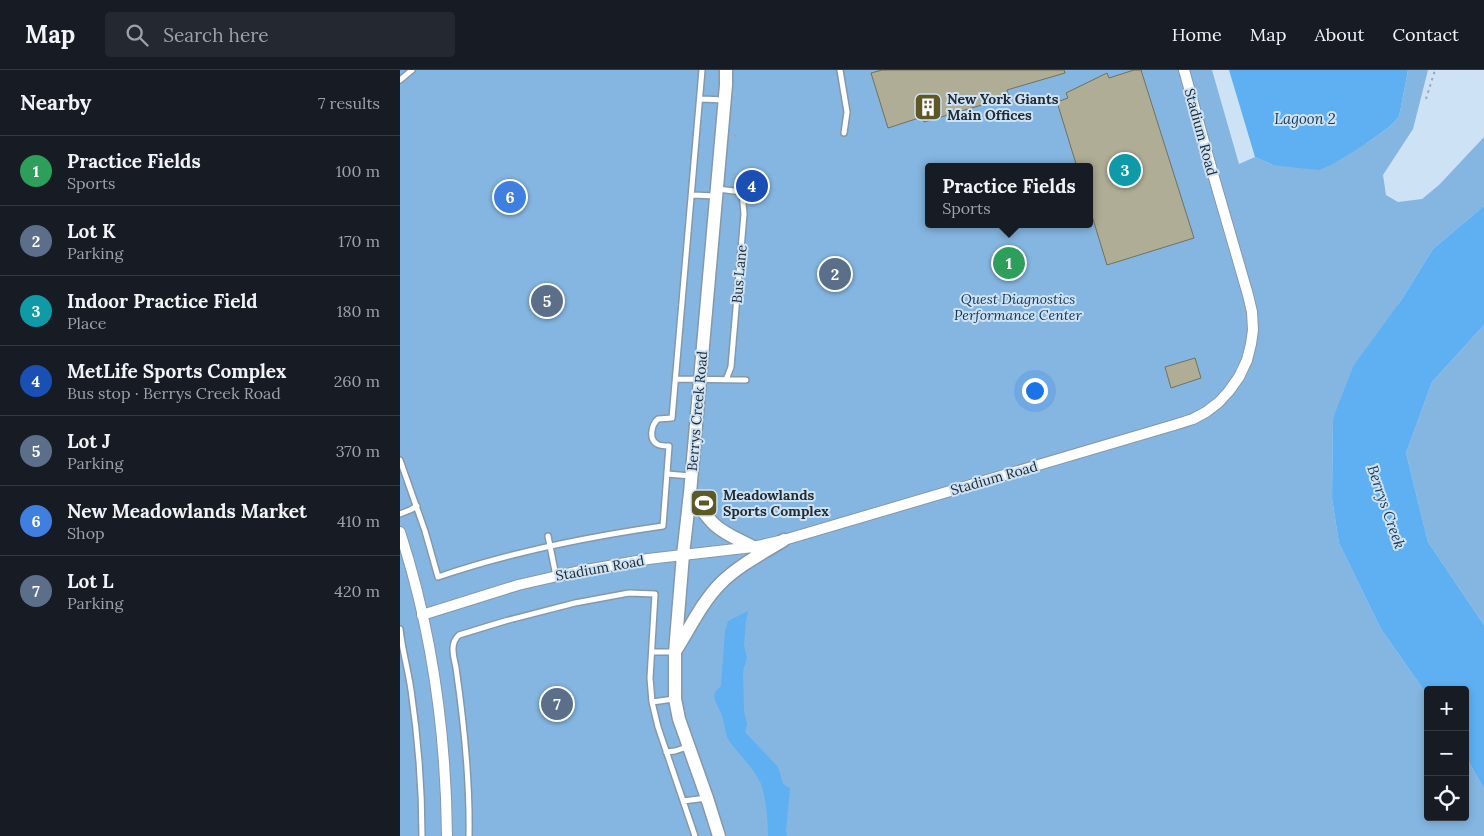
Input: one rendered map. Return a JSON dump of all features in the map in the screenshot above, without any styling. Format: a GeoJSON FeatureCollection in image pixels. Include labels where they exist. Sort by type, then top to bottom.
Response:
{"type":"FeatureCollection","features":[{"type":"Feature","properties":{"kind":"street","name":"Berrys Creek Road"},"geometry":{"type":"LineString","coordinates":[[719,836],[679,719],[675,699],[675,652],[717,193],[726,70]]}},
{"type":"Feature","properties":{"kind":"street","name":"Stadium Road"},"geometry":{"type":"LineString","coordinates":[[422,615],[501,590],[556,576],[614,564],[753,547],[784,540],[1184,422],[1206,412],[1230,391],[1243,369],[1249,352],[1253,330],[1252,312],[1184,70]]}},
{"type":"Feature","properties":{"kind":"street"},"geometry":{"type":"LineString","coordinates":[[690,493],[717,527],[753,547]]}},
{"type":"Feature","properties":{"kind":"street"},"geometry":{"type":"LineString","coordinates":[[400,532],[422,615],[439,706],[445,774],[447,836]]}},
{"type":"Feature","properties":{"kind":"street"},"geometry":{"type":"LineString","coordinates":[[675,652],[699,612],[720,584],[743,566],[784,540]]}},
{"type":"Feature","properties":{"kind":"lane"},"geometry":{"type":"LineString","coordinates":[[400,80],[412,70]]}},
{"type":"Feature","properties":{"kind":"lane"},"geometry":{"type":"LineString","coordinates":[[400,460],[438,577],[477,564],[550,545],[611,533],[663,526],[669,446],[661,446],[655,443],[652,438],[652,432],[654,424],[658,419],[672,418],[702,70]]}},
{"type":"Feature","properties":{"kind":"lane"},"geometry":{"type":"LineString","coordinates":[[840,70],[847,112],[844,133]]}},
{"type":"Feature","properties":{"kind":"lane"},"geometry":{"type":"LineString","coordinates":[[701,99],[725,100]]}},
{"type":"Feature","properties":{"kind":"lane","name":"Bus Lane"},"geometry":{"type":"LineString","coordinates":[[717,193],[742,192],[744,214],[731,367],[726,380]]}},
{"type":"Feature","properties":{"kind":"lane"},"geometry":{"type":"LineString","coordinates":[[692,194],[717,193]]}},
{"type":"Feature","properties":{"kind":"lane"},"geometry":{"type":"LineString","coordinates":[[676,379],[746,380]]}},
{"type":"Feature","properties":{"kind":"lane"},"geometry":{"type":"LineString","coordinates":[[667,474],[691,476]]}},
{"type":"Feature","properties":{"kind":"lane"},"geometry":{"type":"LineString","coordinates":[[400,514],[416,506]]}},
{"type":"Feature","properties":{"kind":"lane"},"geometry":{"type":"LineString","coordinates":[[548,536],[556,576]]}},
{"type":"Feature","properties":{"kind":"lane"},"geometry":{"type":"LineString","coordinates":[[469,836],[465,742],[453,648],[455,639],[459,635],[505,621],[575,603],[629,593],[655,594],[650,678],[652,702],[666,752],[695,836]]}},
{"type":"Feature","properties":{"kind":"lane"},"geometry":{"type":"LineString","coordinates":[[400,629],[411,689],[416,734],[422,836]]}},
{"type":"Feature","properties":{"kind":"lane"},"geometry":{"type":"LineString","coordinates":[[652,652],[675,652]]}},
{"type":"Feature","properties":{"kind":"lane"},"geometry":{"type":"LineString","coordinates":[[652,702],[675,699]]}},
{"type":"Feature","properties":{"kind":"lane"},"geometry":{"type":"LineString","coordinates":[[666,752],[675,752],[688,746]]}},
{"type":"Feature","properties":{"kind":"lane"},"geometry":{"type":"LineString","coordinates":[[683,801],[707,798]]}},
{"type":"Feature","properties":{"kind":"path"},"geometry":{"type":"LineString","coordinates":[[1426,99],[1435,70]]}},
{"type":"Feature","properties":{"kind":"path"},"geometry":{"type":"LineString","coordinates":[[735,137],[736,131]]}},
{"type":"Feature","properties":{"kind":"green space","name":"Meadowlands Sports Complex"},"geometry":{"type":"Polygon","coordinates":[[[400,70],[1212,70],[1239,164],[1255,157],[1273,165],[1367,143],[1399,117],[1408,70],[1428,70],[1413,129],[1383,175],[1386,195],[1398,202],[1422,199],[1439,185],[1484,137],[1484,206],[1433,249],[1333,418],[1332,498],[1339,543],[1381,629],[1424,690],[1424,821],[1469,821],[1469,762],[1484,789],[1484,836],[400,836],[400,70]]]}},
{"type":"Feature","properties":{"kind":"green space"},"geometry":{"type":"Polygon","coordinates":[[[1484,325],[1484,625],[1428,542],[1406,453],[1432,382],[1484,325]]]}},
{"type":"Feature","properties":{"kind":"water","name":"Lagoon 2"},"geometry":{"type":"Polygon","coordinates":[[[1229,70],[1408,70],[1399,117],[1367,143],[1331,165],[1319,170],[1273,165],[1255,157],[1229,70]]]}},
{"type":"Feature","properties":{"kind":"water","name":"Berrys Creek"},"geometry":{"type":"Polygon","coordinates":[[[1484,206],[1484,325],[1432,382],[1406,453],[1428,542],[1484,625],[1484,789],[1469,762],[1469,686],[1424,686],[1424,690],[1381,629],[1339,543],[1332,498],[1333,418],[1354,365],[1400,302],[1433,249],[1484,206]]]}},
{"type":"Feature","properties":{"kind":"water"},"geometry":{"type":"Polygon","coordinates":[[[748,611],[744,645],[747,658],[743,671],[744,712],[747,723],[745,732],[778,767],[783,784],[790,788],[787,836],[768,836],[768,823],[762,787],[754,771],[728,739],[714,696],[721,686],[725,631],[728,621],[748,611]]]}},
{"type":"Feature","properties":{"kind":"building","name":"New York Giants Main Offices"},"geometry":{"type":"Polygon","coordinates":[[[882,70],[1064,70],[1065,73],[1007,90],[1009,97],[924,122],[922,117],[888,128],[871,73],[882,70]]]}},
{"type":"Feature","properties":{"kind":"building"},"geometry":{"type":"Polygon","coordinates":[[[1134,70],[1141,70],[1194,238],[1107,265],[1093,219],[1093,163],[1076,163],[1057,102],[1068,98],[1066,93],[1107,73],[1109,78],[1134,70]]]}},
{"type":"Feature","properties":{"kind":"building"},"geometry":{"type":"Polygon","coordinates":[[[1195,358],[1201,378],[1171,388],[1165,367],[1195,358]]]}},
{"type":"Feature","properties":{"kind":"place","name":"New York Giants Main Offices"},"geometry":{"type":"Point","coordinates":[928,107]}},
{"type":"Feature","properties":{"kind":"place","name":"Indoor Practice Field"},"geometry":{"type":"Point","coordinates":[1125,170]}},
{"type":"Feature","properties":{"kind":"place","name":"MetLife Sports Complex"},"geometry":{"type":"Point","coordinates":[752,186]}},
{"type":"Feature","properties":{"kind":"place","name":"New Meadowlands Market"},"geometry":{"type":"Point","coordinates":[510,197]}},
{"type":"Feature","properties":{"kind":"place","name":"Practice Fields"},"geometry":{"type":"Point","coordinates":[1009,263]}},
{"type":"Feature","properties":{"kind":"place","name":"Lot K"},"geometry":{"type":"Point","coordinates":[835,274]}},
{"type":"Feature","properties":{"kind":"place","name":"Lot J"},"geometry":{"type":"Point","coordinates":[547,301]}},
{"type":"Feature","properties":{"kind":"place","name":"Meadowlands Sports Complex"},"geometry":{"type":"Point","coordinates":[704,503]}},
{"type":"Feature","properties":{"kind":"place","name":"Lot L"},"geometry":{"type":"Point","coordinates":[557,704]}},
{"type":"Feature","properties":{"kind":"park label","name":"Quest Diagnostics Performance Center"},"geometry":{"type":"Point","coordinates":[1018,307]}}]}
